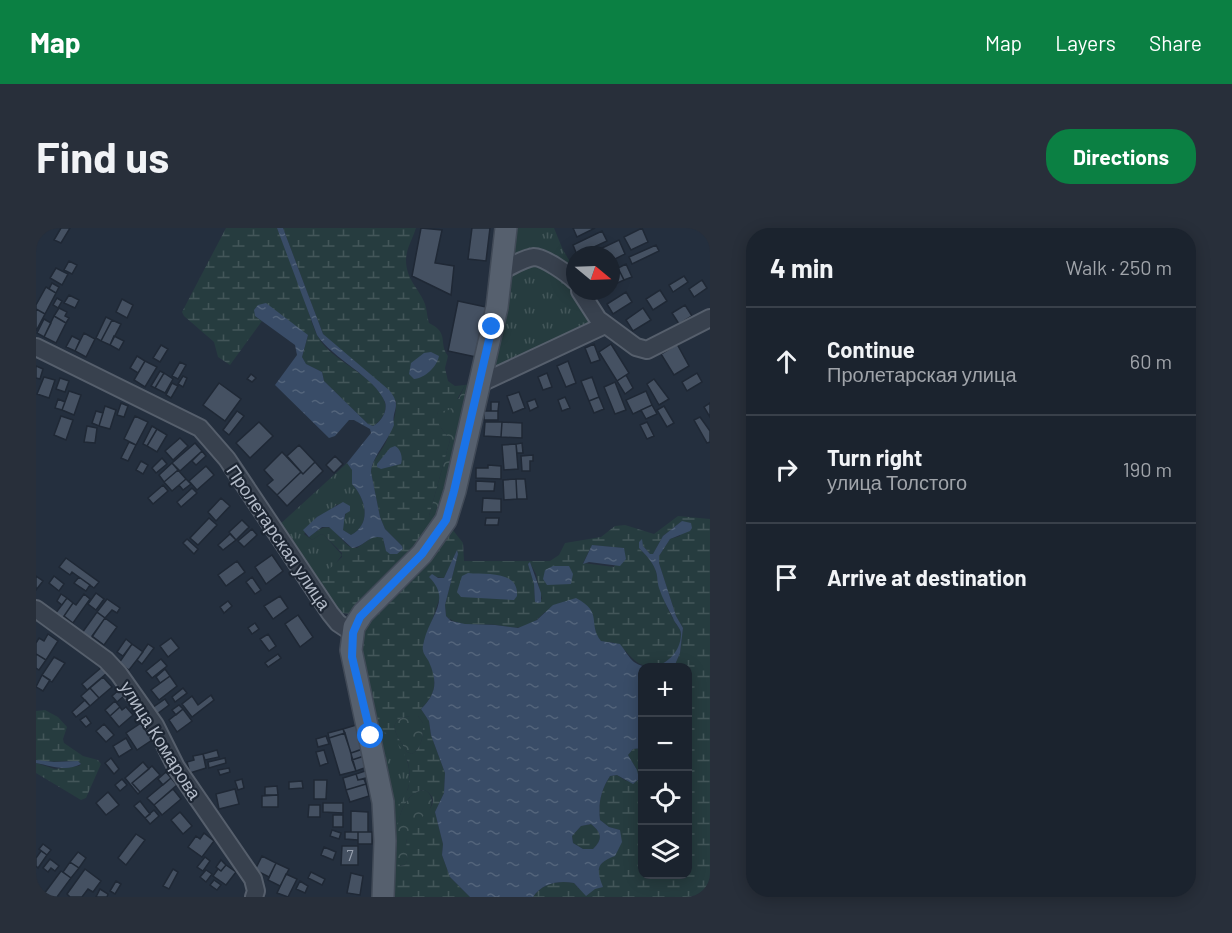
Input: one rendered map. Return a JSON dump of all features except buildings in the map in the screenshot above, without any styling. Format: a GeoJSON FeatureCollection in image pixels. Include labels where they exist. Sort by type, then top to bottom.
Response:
{"type":"FeatureCollection","features":[{"type":"Feature","properties":{"kind":"main road"},"geometry":{"type":"LineString","coordinates":[[383,897],[385,841],[383,802],[371,736],[352,657],[353,633],[363,613],[422,554],[446,520],[497,307],[506,228]]}},
{"type":"Feature","properties":{"kind":"street"},"geometry":{"type":"LineString","coordinates":[[503,270],[534,257],[566,273]]}},
{"type":"Feature","properties":{"kind":"street"},"geometry":{"type":"LineString","coordinates":[[586,300],[605,325],[636,347],[647,350],[710,318]]}},
{"type":"Feature","properties":{"kind":"street"},"geometry":{"type":"LineString","coordinates":[[479,384],[605,325]]}},
{"type":"Feature","properties":{"kind":"street","name":"Пролетарская улица"},"geometry":{"type":"LineString","coordinates":[[36,347],[200,428],[227,459],[330,614],[338,623],[353,633]]}},
{"type":"Feature","properties":{"kind":"street","name":"улица Комарова"},"geometry":{"type":"LineString","coordinates":[[36,609],[106,660],[130,687],[155,725],[176,767],[253,879],[256,891],[254,897]]}},
{"type":"Feature","properties":{"kind":"green space"},"geometry":{"type":"Polygon","coordinates":[[[226,228],[277,228],[298,279],[313,326],[322,343],[337,358],[366,378],[381,394],[385,409],[383,416],[376,424],[373,426],[368,424],[324,381],[322,372],[306,364],[302,357],[308,335],[255,316],[262,321],[230,365],[218,357],[214,342],[184,316],[182,312],[226,228]]]}},
{"type":"Feature","properties":{"kind":"green space"},"geometry":{"type":"Polygon","coordinates":[[[283,228],[416,228],[406,256],[408,273],[425,304],[429,323],[442,334],[448,356],[445,368],[448,381],[455,386],[465,385],[454,405],[449,410],[438,412],[437,416],[439,424],[450,440],[429,516],[438,523],[354,614],[341,613],[319,586],[323,575],[342,557],[342,553],[324,535],[321,534],[312,540],[309,537],[329,527],[352,548],[357,548],[374,536],[383,538],[386,551],[402,546],[385,529],[380,517],[371,472],[373,463],[390,433],[395,417],[396,401],[323,334],[283,228]]]}},
{"type":"Feature","properties":{"kind":"green space"},"geometry":{"type":"Polygon","coordinates":[[[512,228],[554,228],[566,255],[566,300],[595,300],[608,318],[485,377],[512,228]]]}},
{"type":"Feature","properties":{"kind":"green space"},"geometry":{"type":"Polygon","coordinates":[[[473,383],[448,493],[435,519],[431,519],[429,516],[450,440],[438,424],[436,417],[438,412],[459,398],[465,385],[473,383]]]}},
{"type":"Feature","properties":{"kind":"green space"},"geometry":{"type":"Polygon","coordinates":[[[347,463],[352,470],[352,484],[361,497],[365,511],[364,518],[358,530],[351,535],[343,530],[346,513],[337,504],[317,517],[304,534],[312,540],[321,534],[324,535],[342,555],[319,586],[278,526],[347,463]]]}},
{"type":"Feature","properties":{"kind":"green space"},"geometry":{"type":"Polygon","coordinates":[[[678,516],[710,519],[710,897],[533,897],[541,888],[557,882],[574,883],[579,889],[598,873],[599,866],[606,859],[620,830],[609,827],[600,820],[599,808],[602,792],[610,776],[617,775],[626,781],[637,770],[628,755],[633,749],[638,748],[638,879],[692,879],[692,663],[676,663],[680,653],[683,628],[676,616],[659,563],[659,556],[670,539],[680,536],[682,521],[663,536],[653,554],[650,554],[643,546],[639,548],[654,566],[661,592],[680,629],[681,642],[675,654],[663,663],[638,663],[620,646],[613,642],[601,641],[596,635],[595,628],[545,612],[532,623],[518,628],[457,623],[446,616],[445,605],[457,551],[444,578],[429,576],[441,594],[424,647],[434,675],[434,687],[430,698],[421,709],[429,721],[431,735],[445,773],[444,793],[435,812],[443,844],[442,855],[450,877],[470,897],[387,897],[389,826],[408,789],[410,775],[408,762],[401,748],[393,738],[373,724],[358,635],[449,525],[463,543],[464,561],[550,561],[559,555],[565,543],[601,537],[615,526],[625,525],[654,534],[678,516]],[[592,545],[583,563],[614,567],[624,548],[592,545]],[[530,563],[528,564],[534,584],[535,602],[542,599],[536,574],[530,563]],[[410,716],[397,721],[395,730],[407,752],[412,754],[420,744],[423,723],[418,716],[410,716]],[[425,790],[408,799],[402,809],[396,846],[400,866],[405,865],[407,861],[408,832],[427,812],[433,801],[425,790]]]}},
{"type":"Feature","properties":{"kind":"green space"},"geometry":{"type":"Polygon","coordinates":[[[45,710],[58,717],[67,727],[64,743],[83,756],[98,760],[101,764],[86,798],[81,800],[36,773],[36,763],[55,769],[81,764],[71,761],[36,760],[36,711],[45,710]]]}},
{"type":"Feature","properties":{"kind":"green space"},"geometry":{"type":"Polygon","coordinates":[[[410,716],[418,716],[423,723],[420,744],[412,754],[407,752],[395,730],[397,721],[410,716]]]}},
{"type":"Feature","properties":{"kind":"green space"},"geometry":{"type":"Polygon","coordinates":[[[373,724],[398,742],[409,768],[407,793],[389,826],[373,724]]]}},
{"type":"Feature","properties":{"kind":"green space"},"geometry":{"type":"Polygon","coordinates":[[[425,790],[432,802],[430,808],[406,840],[407,861],[405,865],[399,866],[396,833],[402,809],[408,799],[425,790]]]}},
{"type":"Feature","properties":{"kind":"green space"},"geometry":{"type":"Polygon","coordinates":[[[591,824],[599,833],[600,839],[593,849],[583,849],[573,843],[572,836],[581,826],[591,824]]]}},
{"type":"Feature","properties":{"kind":"water"},"geometry":{"type":"Polygon","coordinates":[[[277,228],[283,228],[323,334],[389,390],[395,400],[394,425],[374,461],[371,472],[380,517],[385,529],[403,549],[397,554],[390,554],[386,551],[383,538],[374,537],[352,548],[329,527],[322,527],[309,537],[303,530],[317,517],[343,502],[350,506],[350,511],[345,514],[343,530],[351,535],[358,530],[365,511],[361,497],[352,484],[352,470],[347,463],[371,433],[370,429],[354,420],[349,420],[335,436],[329,438],[275,385],[297,355],[295,345],[255,316],[254,310],[258,305],[266,303],[308,335],[302,357],[306,364],[322,372],[324,381],[368,424],[373,426],[379,422],[386,405],[372,384],[324,344],[317,335],[277,228]]]}},
{"type":"Feature","properties":{"kind":"water"},"geometry":{"type":"Polygon","coordinates":[[[431,352],[439,356],[436,364],[426,374],[414,379],[409,374],[411,363],[424,353],[431,352]]]}},
{"type":"Feature","properties":{"kind":"water"},"geometry":{"type":"Polygon","coordinates":[[[395,446],[401,454],[401,464],[381,469],[377,467],[390,448],[395,446]]]}},
{"type":"Feature","properties":{"kind":"water"},"geometry":{"type":"Polygon","coordinates":[[[682,521],[691,523],[690,531],[670,539],[659,556],[659,563],[676,616],[683,628],[680,653],[676,663],[663,663],[672,657],[677,650],[680,630],[662,596],[654,566],[639,548],[639,542],[642,539],[643,546],[650,554],[653,554],[663,536],[682,521]]]}},
{"type":"Feature","properties":{"kind":"water"},"geometry":{"type":"Polygon","coordinates":[[[592,545],[624,548],[626,559],[620,566],[589,562],[583,564],[592,545]]]}},
{"type":"Feature","properties":{"kind":"water"},"geometry":{"type":"Polygon","coordinates":[[[457,550],[458,554],[445,605],[446,616],[451,621],[465,624],[518,628],[537,620],[553,605],[576,598],[585,603],[593,613],[595,629],[601,641],[620,644],[638,664],[638,748],[633,749],[628,755],[637,770],[638,780],[633,784],[617,775],[610,776],[604,786],[599,808],[600,820],[609,827],[620,830],[622,842],[615,856],[604,861],[599,867],[603,887],[595,889],[586,896],[574,883],[563,882],[541,888],[533,897],[470,897],[450,877],[442,855],[443,844],[435,812],[444,793],[445,773],[431,735],[429,721],[421,709],[430,698],[434,687],[432,669],[423,649],[439,601],[439,593],[429,577],[432,574],[438,578],[444,578],[457,550]],[[591,824],[581,826],[572,836],[573,843],[583,849],[593,849],[600,839],[599,833],[591,824]]]}},
{"type":"Feature","properties":{"kind":"water"},"geometry":{"type":"Polygon","coordinates":[[[530,562],[541,593],[541,602],[538,603],[535,602],[534,584],[528,564],[530,562]]]}},
{"type":"Feature","properties":{"kind":"water"},"geometry":{"type":"Polygon","coordinates":[[[553,566],[569,566],[573,574],[571,584],[547,585],[543,579],[545,570],[553,566]]]}},
{"type":"Feature","properties":{"kind":"water"},"geometry":{"type":"Polygon","coordinates":[[[468,573],[492,574],[507,578],[513,582],[517,596],[514,600],[461,597],[457,592],[462,576],[468,573]]]}},
{"type":"Feature","properties":{"kind":"water"},"geometry":{"type":"Polygon","coordinates":[[[36,760],[78,761],[81,764],[70,768],[59,768],[36,763],[36,760]]]}},
{"type":"Feature","properties":{"kind":"route"},"geometry":{"type":"LineString","coordinates":[[371,736],[352,657],[351,644],[354,627],[363,613],[422,554],[446,520],[492,327]]}}]}
